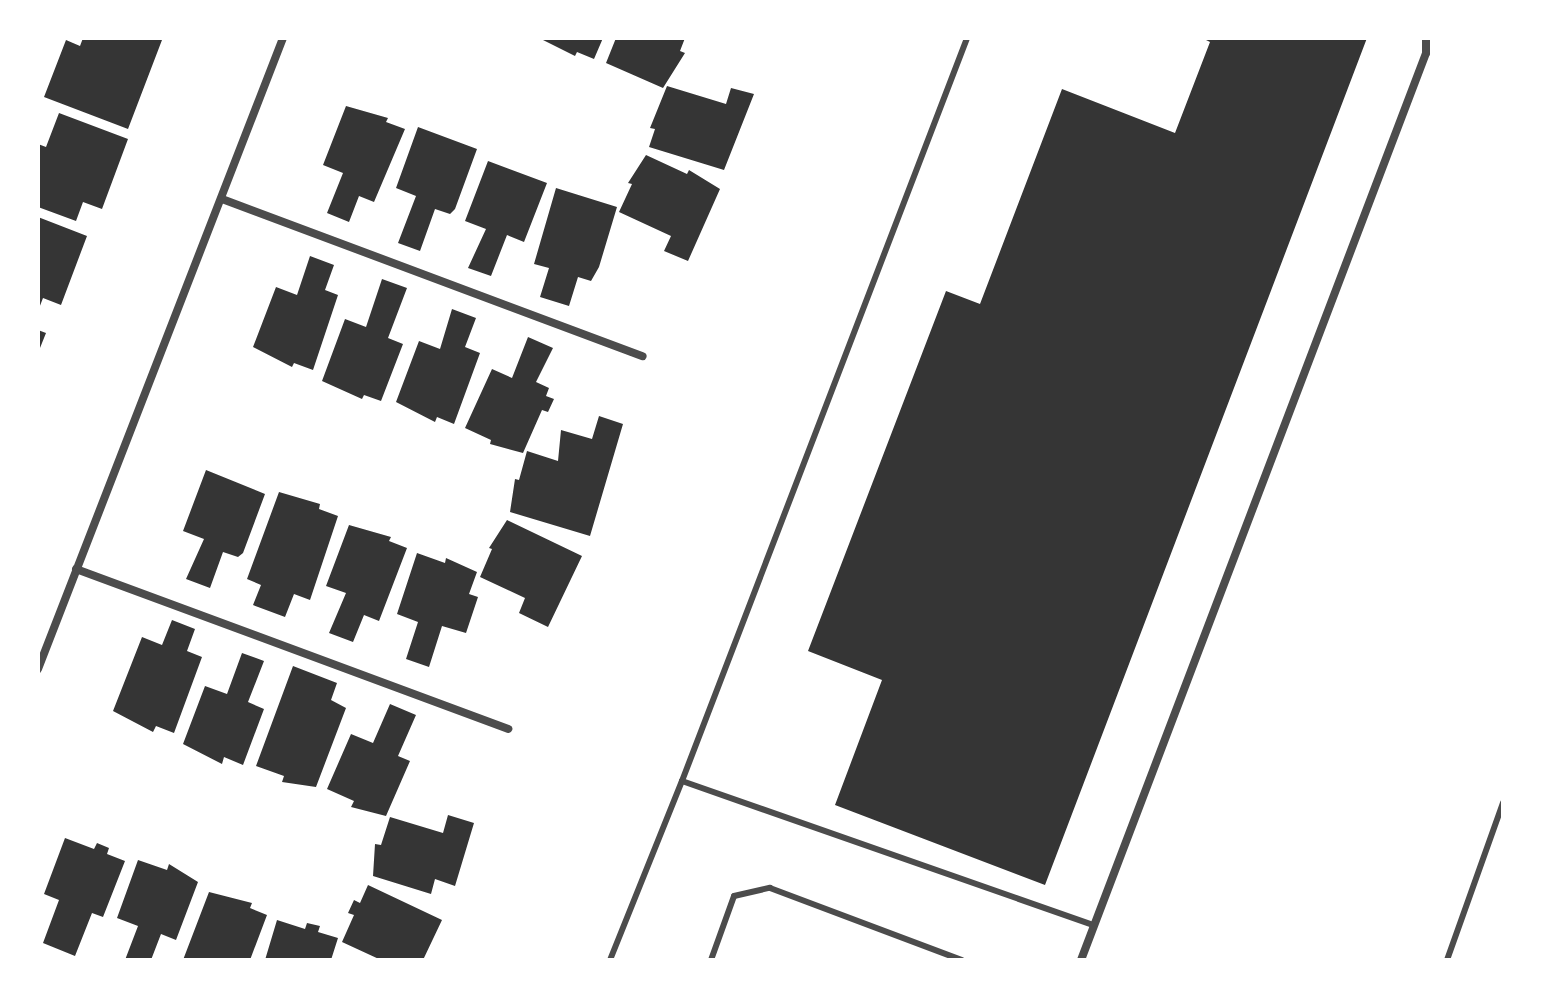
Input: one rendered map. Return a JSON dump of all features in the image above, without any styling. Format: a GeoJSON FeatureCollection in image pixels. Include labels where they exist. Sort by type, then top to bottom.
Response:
{"type":"FeatureCollection","features":[{"type":"Feature","properties":{"kind":"street"},"geometry":{"type":"LineString","coordinates":[[38,669],[283,38]]}},
{"type":"Feature","properties":{"kind":"street"},"geometry":{"type":"LineString","coordinates":[[1081,960],[1426,53],[1426,38]]}},
{"type":"Feature","properties":{"kind":"street"},"geometry":{"type":"LineString","coordinates":[[222,199],[643,356]]}},
{"type":"Feature","properties":{"kind":"street"},"geometry":{"type":"LineString","coordinates":[[76,569],[508,729]]}},
{"type":"Feature","properties":{"kind":"lane"},"geometry":{"type":"LineString","coordinates":[[610,960],[682,781],[967,38]]}},
{"type":"Feature","properties":{"kind":"lane"},"geometry":{"type":"LineString","coordinates":[[682,781],[1094,925]]}},
{"type":"Feature","properties":{"kind":"lane"},"geometry":{"type":"LineString","coordinates":[[1447,960],[1503,803]]}},
{"type":"Feature","properties":{"kind":"lane"},"geometry":{"type":"LineString","coordinates":[[711,960],[734,896],[770,888],[962,960]]}},
{"type":"Feature","properties":{"kind":"building"},"geometry":{"type":"Polygon","coordinates":[[[83,38],[162,40],[128,129],[44,97],[66,40],[80,46],[83,38]]]}},
{"type":"Feature","properties":{"kind":"building"},"geometry":{"type":"Polygon","coordinates":[[[539,38],[603,38],[594,59],[577,52],[575,56],[539,38]]]}},
{"type":"Feature","properties":{"kind":"building"},"geometry":{"type":"Polygon","coordinates":[[[616,38],[685,38],[680,51],[685,53],[663,88],[606,63],[616,38]]]}},
{"type":"Feature","properties":{"kind":"building"},"geometry":{"type":"Polygon","coordinates":[[[1202,38],[1367,38],[1045,885],[835,805],[882,680],[808,651],[946,291],[980,304],[1062,89],[1175,133],[1210,42],[1202,38]]]}},
{"type":"Feature","properties":{"kind":"building"},"geometry":{"type":"Polygon","coordinates":[[[667,86],[726,104],[731,88],[754,94],[724,170],[649,147],[655,129],[650,128],[667,86]]]}},
{"type":"Feature","properties":{"kind":"building"},"geometry":{"type":"Polygon","coordinates":[[[346,106],[388,118],[386,122],[405,129],[374,202],[359,196],[349,222],[327,213],[343,173],[323,165],[346,106]]]}},
{"type":"Feature","properties":{"kind":"building"},"geometry":{"type":"Polygon","coordinates":[[[59,113],[128,139],[102,209],[83,202],[76,221],[38,207],[38,144],[46,147],[59,113]]]}},
{"type":"Feature","properties":{"kind":"building"},"geometry":{"type":"Polygon","coordinates":[[[418,127],[477,149],[455,209],[450,214],[435,209],[420,251],[398,243],[416,196],[396,188],[418,127]]]}},
{"type":"Feature","properties":{"kind":"building"},"geometry":{"type":"Polygon","coordinates":[[[646,155],[687,174],[689,170],[720,189],[688,261],[664,251],[671,236],[619,212],[632,184],[628,183],[646,155]]]}},
{"type":"Feature","properties":{"kind":"building"},"geometry":{"type":"Polygon","coordinates":[[[488,161],[547,183],[524,242],[507,235],[491,276],[468,268],[486,229],[465,221],[488,161]]]}},
{"type":"Feature","properties":{"kind":"building"},"geometry":{"type":"Polygon","coordinates":[[[556,188],[617,207],[599,267],[591,281],[578,277],[569,306],[540,297],[549,268],[534,264],[556,188]]]}},
{"type":"Feature","properties":{"kind":"building"},"geometry":{"type":"Polygon","coordinates":[[[38,217],[87,236],[61,305],[43,298],[38,311],[38,217]]]}},
{"type":"Feature","properties":{"kind":"building"},"geometry":{"type":"Polygon","coordinates":[[[310,256],[334,265],[325,290],[338,295],[313,370],[294,363],[292,367],[253,347],[276,287],[297,295],[310,256]]]}},
{"type":"Feature","properties":{"kind":"building"},"geometry":{"type":"Polygon","coordinates":[[[382,279],[407,288],[388,338],[403,344],[381,401],[364,395],[362,399],[322,381],[345,319],[366,327],[382,279]]]}},
{"type":"Feature","properties":{"kind":"building"},"geometry":{"type":"Polygon","coordinates":[[[452,309],[476,318],[465,347],[480,353],[454,424],[437,417],[435,422],[396,402],[419,341],[440,349],[452,309]]]}},
{"type":"Feature","properties":{"kind":"building"},"geometry":{"type":"Polygon","coordinates":[[[38,330],[46,333],[38,353],[38,330]]]}},
{"type":"Feature","properties":{"kind":"building"},"geometry":{"type":"Polygon","coordinates":[[[528,337],[553,348],[536,382],[549,388],[546,396],[554,399],[548,412],[542,410],[523,453],[490,444],[491,440],[465,428],[492,369],[512,378],[528,337]]]}},
{"type":"Feature","properties":{"kind":"building"},"geometry":{"type":"Polygon","coordinates":[[[599,416],[623,424],[590,536],[510,512],[515,479],[519,480],[527,451],[558,461],[561,430],[592,439],[599,416]]]}},
{"type":"Feature","properties":{"kind":"building"},"geometry":{"type":"Polygon","coordinates":[[[206,470],[265,494],[243,553],[238,557],[223,552],[210,588],[186,579],[204,539],[183,531],[206,470]]]}},
{"type":"Feature","properties":{"kind":"building"},"geometry":{"type":"Polygon","coordinates":[[[279,492],[320,504],[319,509],[338,516],[310,600],[294,594],[285,617],[253,605],[261,585],[247,579],[279,492]]]}},
{"type":"Feature","properties":{"kind":"building"},"geometry":{"type":"Polygon","coordinates":[[[507,520],[582,556],[548,627],[519,613],[525,598],[480,577],[492,549],[489,548],[507,520]]]}},
{"type":"Feature","properties":{"kind":"building"},"geometry":{"type":"Polygon","coordinates":[[[349,525],[391,537],[389,541],[407,548],[379,621],[364,615],[353,642],[329,633],[346,593],[326,586],[349,525]]]}},
{"type":"Feature","properties":{"kind":"building"},"geometry":{"type":"Polygon","coordinates":[[[417,553],[445,563],[446,558],[477,572],[469,594],[478,597],[466,633],[442,626],[429,667],[406,659],[418,622],[397,614],[417,553]]]}},
{"type":"Feature","properties":{"kind":"building"},"geometry":{"type":"Polygon","coordinates":[[[172,620],[195,629],[187,651],[202,657],[174,733],[156,726],[153,732],[113,711],[142,637],[162,645],[172,620]]]}},
{"type":"Feature","properties":{"kind":"building"},"geometry":{"type":"Polygon","coordinates":[[[242,653],[264,661],[248,702],[264,709],[243,765],[224,757],[222,764],[183,744],[205,686],[227,694],[242,653]]]}},
{"type":"Feature","properties":{"kind":"building"},"geometry":{"type":"Polygon","coordinates":[[[293,666],[337,683],[331,700],[346,708],[316,787],[282,782],[284,776],[256,766],[293,666]]]}},
{"type":"Feature","properties":{"kind":"building"},"geometry":{"type":"Polygon","coordinates":[[[390,704],[416,715],[398,756],[410,761],[386,816],[351,807],[354,801],[327,789],[351,734],[373,743],[390,704]]]}},
{"type":"Feature","properties":{"kind":"building"},"geometry":{"type":"Polygon","coordinates":[[[448,815],[474,823],[455,886],[435,879],[431,894],[373,876],[375,844],[381,845],[390,817],[443,833],[448,815]]]}},
{"type":"Feature","properties":{"kind":"building"},"geometry":{"type":"Polygon","coordinates":[[[65,838],[94,849],[97,843],[109,848],[107,854],[125,861],[103,917],[92,913],[75,956],[43,943],[59,900],[44,894],[65,838]]]}},
{"type":"Feature","properties":{"kind":"building"},"geometry":{"type":"Polygon","coordinates":[[[138,860],[167,870],[169,864],[198,882],[176,940],[161,934],[151,960],[125,960],[138,926],[117,918],[138,860]]]}},
{"type":"Feature","properties":{"kind":"building"},"geometry":{"type":"Polygon","coordinates":[[[368,885],[442,920],[423,960],[381,960],[342,942],[354,915],[348,913],[354,900],[360,903],[368,885]]]}},
{"type":"Feature","properties":{"kind":"building"},"geometry":{"type":"Polygon","coordinates":[[[209,892],[252,903],[250,908],[267,915],[250,960],[183,960],[209,892]]]}},
{"type":"Feature","properties":{"kind":"building"},"geometry":{"type":"Polygon","coordinates":[[[277,920],[305,929],[307,923],[320,926],[318,932],[338,938],[331,960],[265,960],[277,920]]]}}]}
